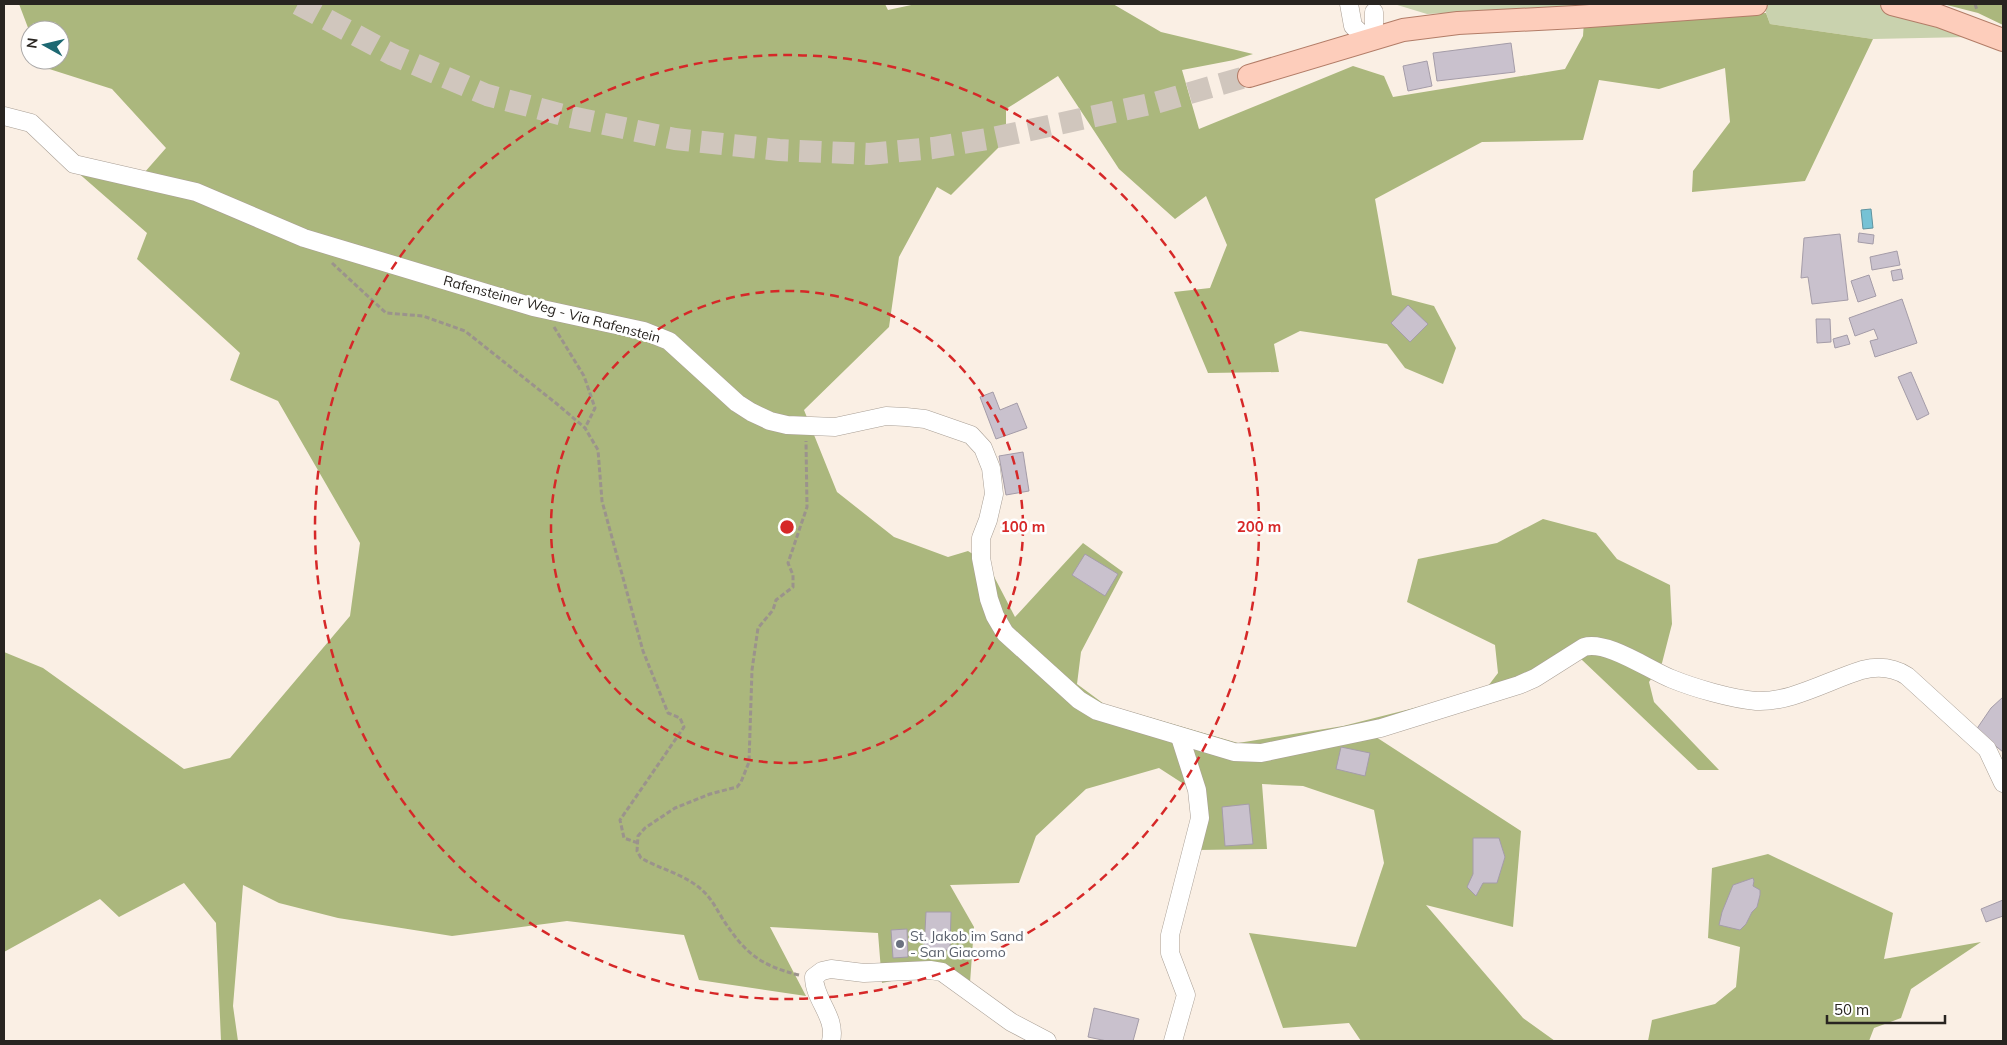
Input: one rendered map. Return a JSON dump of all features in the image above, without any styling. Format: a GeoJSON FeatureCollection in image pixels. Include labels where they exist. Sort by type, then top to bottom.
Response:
{"type":"FeatureCollection","features":[{"type":"Feature","properties":{"kind":"main road"},"geometry":{"type":"LineString","coordinates":[[1249,76],[1334,50],[1360,33],[1458,23],[1576,17],[1756,4]]}},
{"type":"Feature","properties":{"kind":"main road"},"geometry":{"type":"LineString","coordinates":[[1892,4],[1939,16],[2003,40]]}},
{"type":"Feature","properties":{"kind":"street"},"geometry":{"type":"LineString","coordinates":[[1349,4],[1360,33],[1374,26],[1368,8]]}},
{"type":"Feature","properties":{"kind":"street"},"geometry":{"type":"LineString","coordinates":[[1368,8],[1386,22],[1404,30]]}},
{"type":"Feature","properties":{"kind":"street","name":"Rafensteiner Weg - Via Rafenstein"},"geometry":{"type":"LineString","coordinates":[[4,116],[31,123],[74,164],[196,192],[304,238],[523,304],[644,331],[669,342],[738,403],[770,421],[806,426],[836,426],[886,416],[906,417],[925,419],[971,435],[983,448],[991,468],[994,494],[988,520],[981,538],[981,558],[994,616],[1005,633],[1079,700],[1097,711],[1180,737],[1234,752],[1251,754],[1380,728],[1519,685],[1535,678],[1584,648],[1594,646],[1607,649],[1674,680],[1756,701],[1782,699],[1852,673],[1873,668],[1892,668],[1900,671],[1987,749],[2003,783]]}},
{"type":"Feature","properties":{"kind":"street"},"geometry":{"type":"LineString","coordinates":[[1173,1041],[1186,995],[1170,953],[1170,935],[1200,818],[1197,790],[1180,737]]}},
{"type":"Feature","properties":{"kind":"street"},"geometry":{"type":"LineString","coordinates":[[831,1041],[832,1024],[814,988],[814,977],[822,971],[831,969],[864,973],[930,970],[942,972],[1012,1022],[1046,1041]]}},
{"type":"Feature","properties":{"kind":"path"},"geometry":{"type":"LineString","coordinates":[[304,238],[386,313],[423,316],[465,331],[585,428],[598,450],[602,501],[643,651],[668,712],[680,718],[684,727],[620,820],[624,838],[638,842]]}},
{"type":"Feature","properties":{"kind":"path"},"geometry":{"type":"LineString","coordinates":[[555,312],[554,328],[584,376],[595,408],[585,428]]}},
{"type":"Feature","properties":{"kind":"path"},"geometry":{"type":"LineString","coordinates":[[806,426],[805,471],[807,507],[788,563],[793,576],[793,587],[776,600],[773,610],[758,628],[752,670],[749,762],[737,787],[710,794],[675,808],[645,828],[638,836],[637,850],[641,858],[701,888],[739,941],[762,963],[778,970],[814,977]]}},
{"type":"Feature","properties":{"kind":"green space"},"geometry":{"type":"Polygon","coordinates":[[[19,4],[885,4],[888,10],[916,4],[1113,4],[1161,32],[1253,54],[1234,60],[1182,70],[1199,129],[1353,66],[1384,76],[1393,97],[1565,69],[1583,36],[1584,21],[1766,13],[1770,24],[1873,39],[1805,181],[1692,192],[1693,171],[1730,122],[1725,68],[1659,89],[1599,80],[1583,140],[1482,142],[1375,199],[1392,295],[1434,306],[1456,348],[1443,384],[1405,368],[1387,344],[1300,331],[1274,344],[1279,372],[1208,373],[1174,292],[1210,288],[1227,245],[1206,196],[1175,219],[1119,169],[1058,76],[1006,109],[1006,140],[951,195],[937,187],[899,257],[889,327],[804,410],[837,492],[894,537],[948,557],[968,551],[987,563],[1015,617],[1083,543],[1123,572],[1081,652],[1077,684],[1104,704],[1238,743],[1343,726],[1485,690],[1498,673],[1495,645],[1407,602],[1418,559],[1497,543],[1543,519],[1596,533],[1617,559],[1670,585],[1672,624],[1662,663],[1649,682],[1654,702],[1719,770],[1698,770],[1581,659],[1376,737],[1521,831],[1513,927],[1426,905],[1523,1018],[1555,1041],[1361,1041],[1349,1023],[1283,1028],[1249,933],[1356,947],[1384,863],[1374,810],[1303,786],[1262,784],[1267,849],[1197,850],[1193,790],[1159,768],[1086,789],[1036,836],[1019,883],[950,885],[974,927],[969,997],[925,974],[882,983],[878,933],[770,927],[806,996],[699,980],[684,935],[567,921],[452,936],[338,918],[279,903],[243,885],[233,1006],[238,1041],[221,1041],[216,923],[184,883],[119,917],[100,899],[4,952],[4,652],[43,668],[184,769],[230,758],[350,616],[360,543],[278,401],[230,380],[240,353],[137,259],[147,233],[76,171],[144,173],[166,148],[112,89],[52,70],[70,70],[70,20],[25,20],[19,4]]]}},
{"type":"Feature","properties":{"kind":"green space"},"geometry":{"type":"Polygon","coordinates":[[[1394,4],[1674,4],[1580,6],[1427,14],[1394,4]]]}},
{"type":"Feature","properties":{"kind":"green space"},"geometry":{"type":"Polygon","coordinates":[[[1763,4],[1943,4],[1940,16],[1968,37],[1873,39],[1770,24],[1763,4]]]}},
{"type":"Feature","properties":{"kind":"green space"},"geometry":{"type":"Polygon","coordinates":[[[1943,4],[2003,4],[2003,25],[1978,13],[1943,4]]]}},
{"type":"Feature","properties":{"kind":"green space"},"geometry":{"type":"Polygon","coordinates":[[[1768,854],[1893,913],[1884,959],[1981,942],[1911,989],[1901,1018],[1874,1028],[1869,1041],[1648,1041],[1652,1020],[1715,1004],[1736,987],[1740,947],[1708,938],[1712,868],[1768,854]]]}},
{"type":"Feature","properties":{"kind":"water"},"geometry":{"type":"Polygon","coordinates":[[[1871,209],[1873,228],[1863,229],[1861,210],[1871,209]]]}},
{"type":"Feature","properties":{"kind":"building"},"geometry":{"type":"Polygon","coordinates":[[[1511,43],[1515,72],[1437,81],[1433,53],[1511,43]]]}},
{"type":"Feature","properties":{"kind":"building"},"geometry":{"type":"Polygon","coordinates":[[[1427,61],[1432,86],[1408,91],[1403,66],[1427,61]]]}},
{"type":"Feature","properties":{"kind":"building"},"geometry":{"type":"Polygon","coordinates":[[[1859,233],[1874,235],[1873,244],[1858,242],[1859,233]]]}},
{"type":"Feature","properties":{"kind":"building"},"geometry":{"type":"Polygon","coordinates":[[[1840,234],[1848,300],[1812,304],[1808,277],[1801,278],[1804,238],[1840,234]]]}},
{"type":"Feature","properties":{"kind":"building"},"geometry":{"type":"Polygon","coordinates":[[[1897,251],[1900,265],[1872,270],[1870,257],[1897,251]]]}},
{"type":"Feature","properties":{"kind":"building"},"geometry":{"type":"Polygon","coordinates":[[[1901,269],[1903,279],[1893,281],[1891,271],[1901,269]]]}},
{"type":"Feature","properties":{"kind":"building"},"geometry":{"type":"Polygon","coordinates":[[[1869,275],[1876,296],[1858,302],[1851,281],[1869,275]]]}},
{"type":"Feature","properties":{"kind":"building"},"geometry":{"type":"Polygon","coordinates":[[[1902,299],[1917,343],[1875,357],[1870,341],[1878,339],[1874,329],[1855,336],[1849,318],[1902,299]]]}},
{"type":"Feature","properties":{"kind":"building"},"geometry":{"type":"Polygon","coordinates":[[[1408,305],[1428,324],[1410,342],[1391,323],[1408,305]]]}},
{"type":"Feature","properties":{"kind":"building"},"geometry":{"type":"Polygon","coordinates":[[[1816,319],[1830,319],[1831,342],[1817,343],[1816,319]]]}},
{"type":"Feature","properties":{"kind":"building"},"geometry":{"type":"Polygon","coordinates":[[[1847,335],[1850,344],[1835,348],[1833,339],[1847,335]]]}},
{"type":"Feature","properties":{"kind":"building"},"geometry":{"type":"Polygon","coordinates":[[[1911,372],[1929,414],[1917,420],[1898,377],[1911,372]]]}},
{"type":"Feature","properties":{"kind":"building"},"geometry":{"type":"Polygon","coordinates":[[[993,392],[1000,410],[1017,403],[1027,428],[996,439],[980,397],[993,392]]]}},
{"type":"Feature","properties":{"kind":"building"},"geometry":{"type":"Polygon","coordinates":[[[1023,452],[1029,491],[1006,495],[999,456],[1023,452]]]}},
{"type":"Feature","properties":{"kind":"building"},"geometry":{"type":"Polygon","coordinates":[[[1085,554],[1118,574],[1105,596],[1072,575],[1085,554]]]}},
{"type":"Feature","properties":{"kind":"building"},"geometry":{"type":"Polygon","coordinates":[[[2003,697],[2003,752],[1976,730],[1991,708],[2003,697]]]}},
{"type":"Feature","properties":{"kind":"building"},"geometry":{"type":"Polygon","coordinates":[[[1341,747],[1370,753],[1365,776],[1336,769],[1341,747]]]}},
{"type":"Feature","properties":{"kind":"building"},"geometry":{"type":"Polygon","coordinates":[[[1249,804],[1253,844],[1225,846],[1222,807],[1249,804]]]}},
{"type":"Feature","properties":{"kind":"building"},"geometry":{"type":"Polygon","coordinates":[[[1473,838],[1499,838],[1505,857],[1497,883],[1483,883],[1476,896],[1467,887],[1473,874],[1473,838]]]}},
{"type":"Feature","properties":{"kind":"building"},"geometry":{"type":"Polygon","coordinates":[[[1753,878],[1753,886],[1760,890],[1760,895],[1757,907],[1746,924],[1740,930],[1719,925],[1733,885],[1753,878]]]}},
{"type":"Feature","properties":{"kind":"building"},"geometry":{"type":"Polygon","coordinates":[[[2003,900],[2003,916],[1986,922],[1981,909],[2003,900]]]}},
{"type":"Feature","properties":{"kind":"building"},"geometry":{"type":"Polygon","coordinates":[[[926,912],[951,912],[950,950],[924,950],[926,912]]]}},
{"type":"Feature","properties":{"kind":"building","name":"St. Jakob im Sand - San Giacomo"},"geometry":{"type":"Polygon","coordinates":[[[907,929],[908,957],[893,958],[891,930],[907,929]]]}},
{"type":"Feature","properties":{"kind":"building"},"geometry":{"type":"Polygon","coordinates":[[[1094,1008],[1139,1019],[1133,1041],[1107,1041],[1088,1037],[1094,1008]]]}},
{"type":"Feature","properties":{"kind":"tunnel"},"geometry":{"type":"LineString","coordinates":[[298,4],[393,55],[487,95],[567,116],[675,139],[779,150],[869,154],[933,148],[993,138],[1155,103],[1249,76]]}},
{"type":"Feature","properties":{"kind":"place","name":"St. Jakob im Sand - San Giacomo"},"geometry":{"type":"Point","coordinates":[900,944]}}]}
